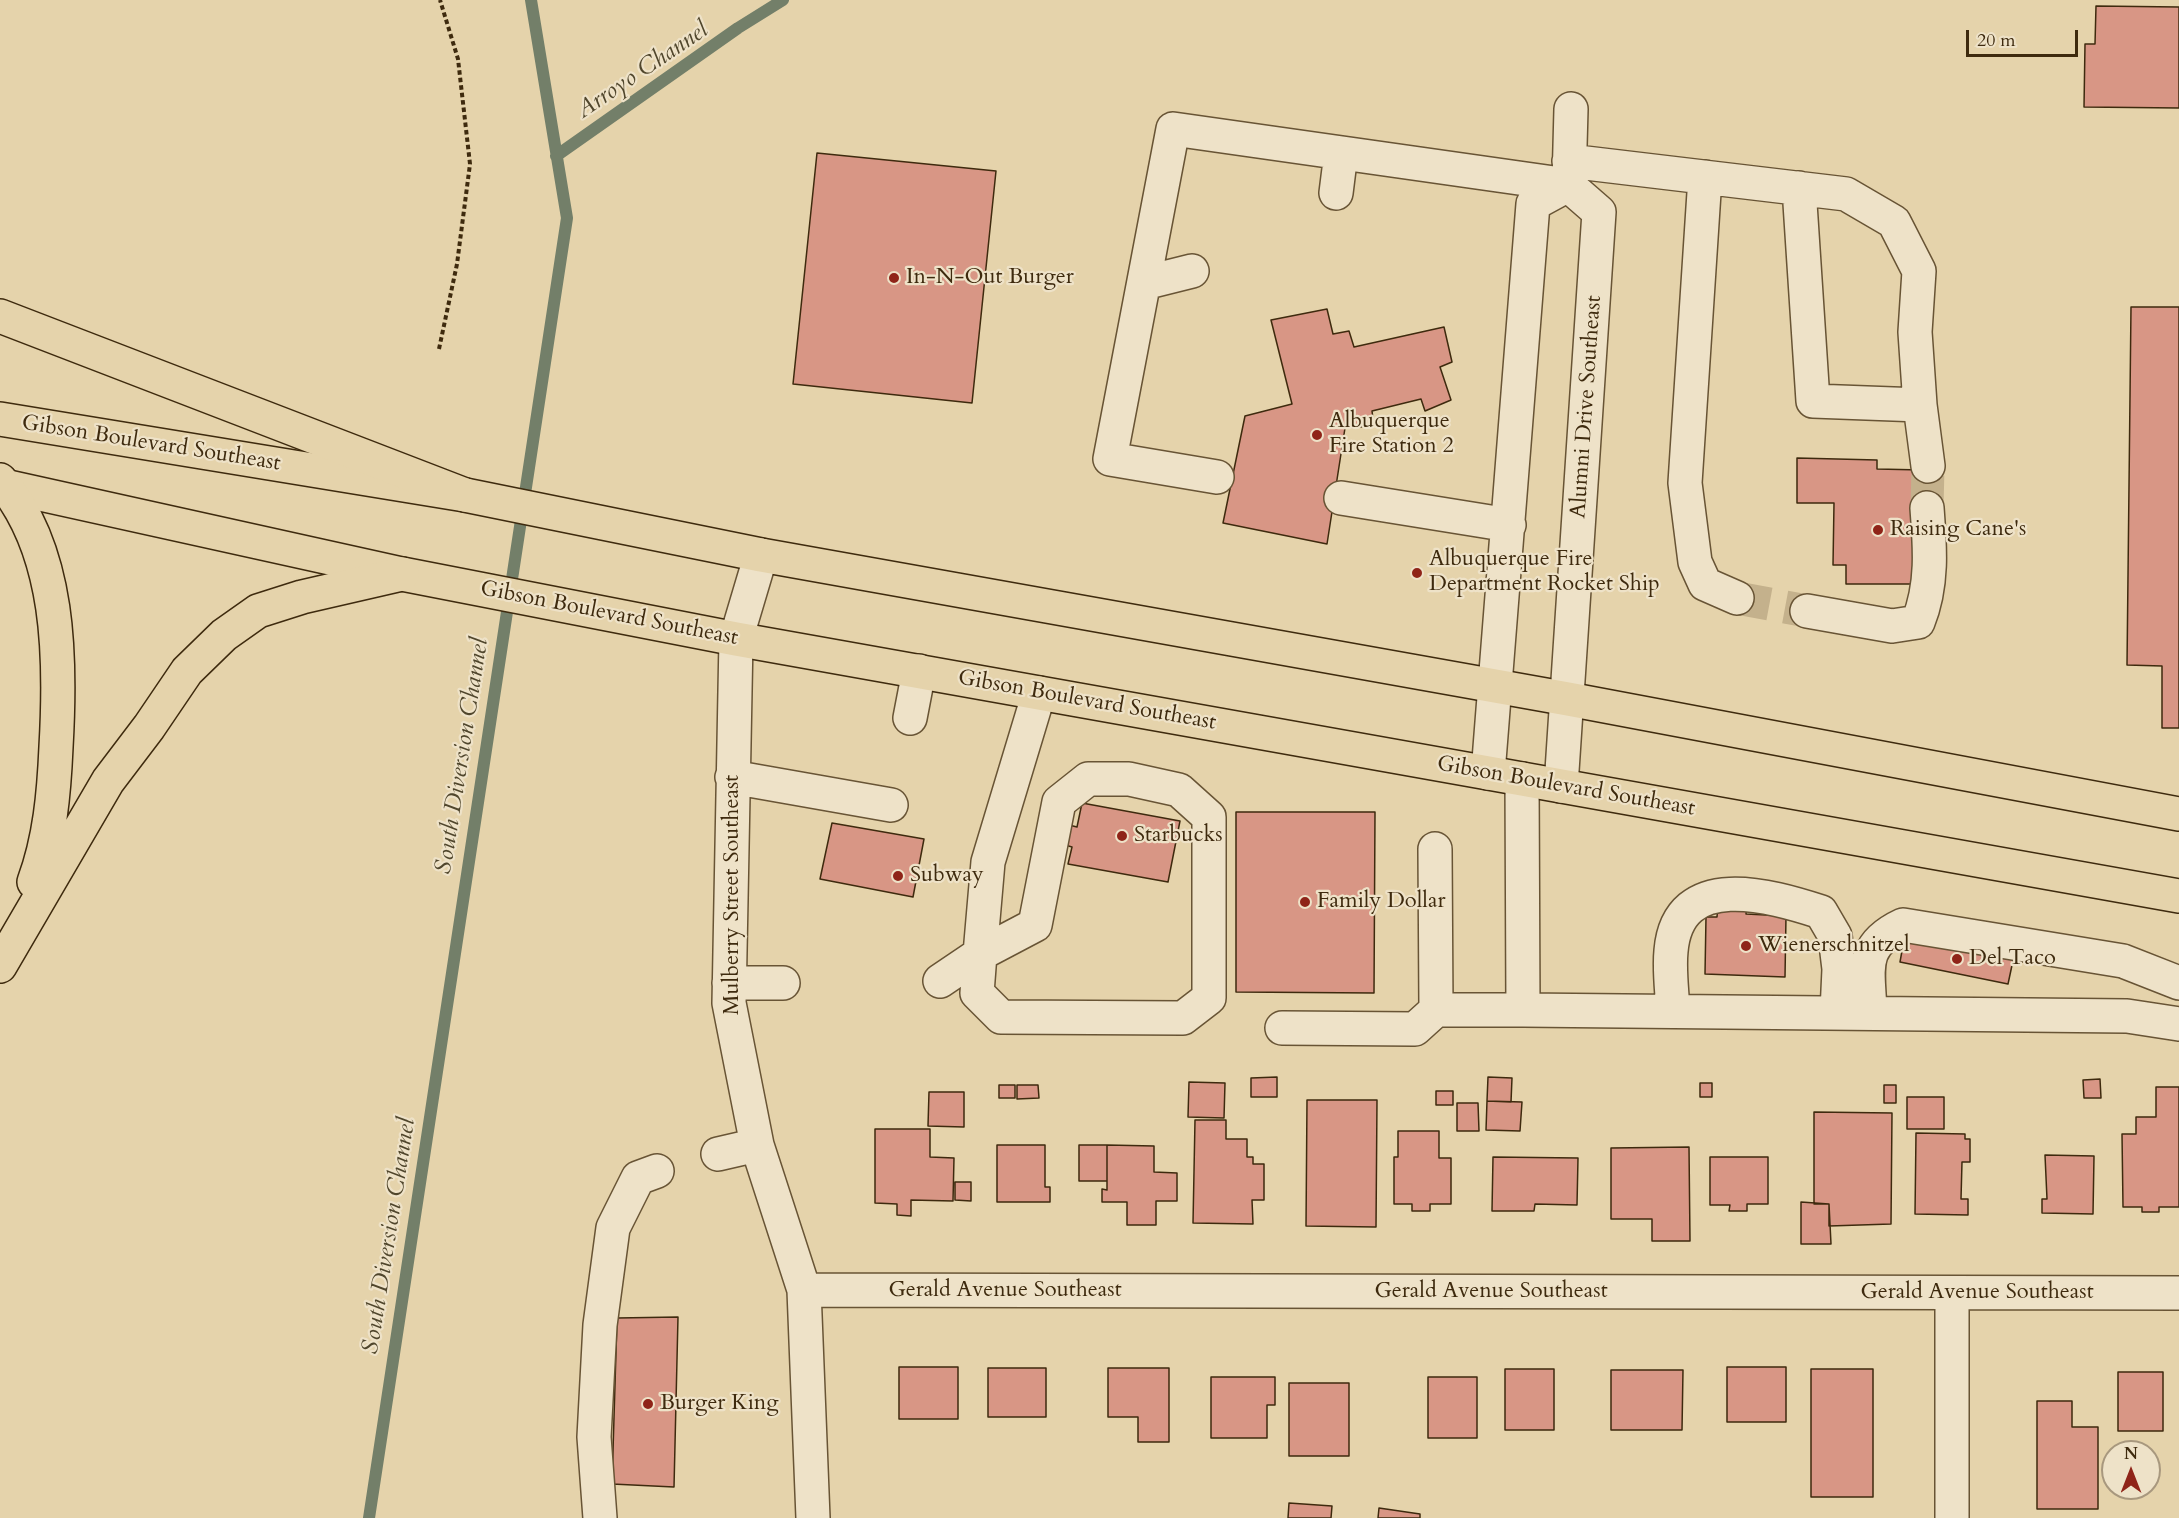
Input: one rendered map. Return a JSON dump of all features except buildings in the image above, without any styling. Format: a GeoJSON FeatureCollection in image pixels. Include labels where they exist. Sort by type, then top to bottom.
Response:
{"type":"FeatureCollection","features":[{"type":"Feature","properties":{"kind":"main road"},"geometry":{"type":"LineString","coordinates":[[0,316],[465,495]]}},
{"type":"Feature","properties":{"kind":"main road","name":"Gibson Boulevard Southeast"},"geometry":{"type":"LineString","coordinates":[[0,419],[465,495],[761,555],[1568,699],[2179,814]]}},
{"type":"Feature","properties":{"kind":"main road","name":"Gibson Boulevard Southeast"},"geometry":{"type":"LineString","coordinates":[[2,484],[402,574],[736,639],[2179,896]]}},
{"type":"Feature","properties":{"kind":"main road"},"geometry":{"type":"LineString","coordinates":[[2,484],[27,520],[47,579],[56,626],[60,682],[54,790],[43,857],[5,957]]}},
{"type":"Feature","properties":{"kind":"main road"},"geometry":{"type":"LineString","coordinates":[[5,957],[108,781],[149,727],[187,671],[217,642],[258,611],[302,597],[402,574]]}},
{"type":"Feature","properties":{"kind":"street"},"geometry":{"type":"LineString","coordinates":[[1488,773],[1533,204],[1569,173],[1571,109]]}},
{"type":"Feature","properties":{"kind":"street"},"geometry":{"type":"LineString","coordinates":[[1217,477],[1110,459],[1173,129],[1341,153],[1569,173],[1705,177],[1846,194],[1894,222],[1919,271],[1915,332],[1920,405],[1929,466]]}},
{"type":"Feature","properties":{"kind":"street"},"geometry":{"type":"LineString","coordinates":[[1336,193],[1341,153]]}},
{"type":"Feature","properties":{"kind":"street","name":"Alumni Drive Southeast"},"geometry":{"type":"LineString","coordinates":[[1561,786],[1599,212],[1569,173]]}},
{"type":"Feature","properties":{"kind":"street"},"geometry":{"type":"LineString","coordinates":[[1705,177],[1685,483],[1695,562],[1705,584],[1737,598]]}},
{"type":"Feature","properties":{"kind":"street"},"geometry":{"type":"LineString","coordinates":[[1799,188],[1813,401],[1920,405]]}},
{"type":"Feature","properties":{"kind":"street"},"geometry":{"type":"LineString","coordinates":[[1143,284],[1192,271]]}},
{"type":"Feature","properties":{"kind":"street"},"geometry":{"type":"LineString","coordinates":[[1341,498],[1509,525]]}},
{"type":"Feature","properties":{"kind":"street"},"geometry":{"type":"LineString","coordinates":[[1807,611],[1892,626],[1918,622],[1927,599],[1930,550],[1928,508]]}},
{"type":"Feature","properties":{"kind":"street","name":"Mulberry Street Southeast"},"geometry":{"type":"LineString","coordinates":[[761,555],[736,639],[729,1003],[757,1145],[804,1290],[813,1518]]}},
{"type":"Feature","properties":{"kind":"street"},"geometry":{"type":"LineString","coordinates":[[910,718],[919,671]]}},
{"type":"Feature","properties":{"kind":"street"},"geometry":{"type":"LineString","coordinates":[[940,981],[980,954],[1035,925],[1059,802],[1088,779],[1129,779],[1179,790],[1209,817],[1209,998],[1183,1018],[1001,1017],[977,993],[980,954],[988,862],[1040,693]]}},
{"type":"Feature","properties":{"kind":"street"},"geometry":{"type":"LineString","coordinates":[[732,777],[891,805]]}},
{"type":"Feature","properties":{"kind":"street"},"geometry":{"type":"LineString","coordinates":[[1522,779],[1523,1010]]}},
{"type":"Feature","properties":{"kind":"street"},"geometry":{"type":"LineString","coordinates":[[1434,849],[1436,1010]]}},
{"type":"Feature","properties":{"kind":"street"},"geometry":{"type":"LineString","coordinates":[[1673,1011],[1671,949],[1679,922],[1690,907],[1722,893],[1777,898],[1821,912],[1835,936],[1839,969],[1837,1012]]}},
{"type":"Feature","properties":{"kind":"street"},"geometry":{"type":"LineString","coordinates":[[1870,1013],[1868,955],[1883,934],[1903,925],[2123,961],[2179,983]]}},
{"type":"Feature","properties":{"kind":"street"},"geometry":{"type":"LineString","coordinates":[[729,983],[783,983]]}},
{"type":"Feature","properties":{"kind":"street"},"geometry":{"type":"LineString","coordinates":[[1282,1028],[1415,1029],[1436,1010],[2127,1016],[2179,1024]]}},
{"type":"Feature","properties":{"kind":"street"},"geometry":{"type":"LineString","coordinates":[[717,1154],[757,1145]]}},
{"type":"Feature","properties":{"kind":"street"},"geometry":{"type":"LineString","coordinates":[[600,1518],[594,1437],[600,1325],[614,1227],[638,1178],[657,1171]]}},
{"type":"Feature","properties":{"kind":"street","name":"Gerald Avenue Southeast"},"geometry":{"type":"LineString","coordinates":[[804,1290],[2179,1293]]}},
{"type":"Feature","properties":{"kind":"street"},"geometry":{"type":"LineString","coordinates":[[1952,1293],[1952,1518]]}},
{"type":"Feature","properties":{"kind":"path"},"geometry":{"type":"LineString","coordinates":[[439,349],[457,264],[470,164],[458,59],[440,0]]}},
{"type":"Feature","properties":{"kind":"waterway","name":"South Diversion Channel"},"geometry":{"type":"LineString","coordinates":[[369,1518],[567,218],[531,0]]}},
{"type":"Feature","properties":{"kind":"waterway","name":"Arroyo Channel"},"geometry":{"type":"LineString","coordinates":[[556,156],[738,28],[783,0]]}},
{"type":"Feature","properties":{"kind":"tunnel"},"geometry":{"type":"LineString","coordinates":[[1927,508],[1928,466]]}},
{"type":"Feature","properties":{"kind":"tunnel"},"geometry":{"type":"LineString","coordinates":[[1737,598],[1807,611]]}},
{"type":"Feature","properties":{"kind":"place","name":"In-N-Out Burger"},"geometry":{"type":"Point","coordinates":[894,278]}},
{"type":"Feature","properties":{"kind":"place","name":"Albuquerque Fire Station 2"},"geometry":{"type":"Point","coordinates":[1317,435]}},
{"type":"Feature","properties":{"kind":"place","name":"Raising Cane's"},"geometry":{"type":"Point","coordinates":[1878,530]}},
{"type":"Feature","properties":{"kind":"place","name":"Albuquerque Fire Department Rocket Ship"},"geometry":{"type":"Point","coordinates":[1417,573]}},
{"type":"Feature","properties":{"kind":"place","name":"Starbucks"},"geometry":{"type":"Point","coordinates":[1122,836]}},
{"type":"Feature","properties":{"kind":"place","name":"Subway"},"geometry":{"type":"Point","coordinates":[898,876]}},
{"type":"Feature","properties":{"kind":"place","name":"Family Dollar"},"geometry":{"type":"Point","coordinates":[1305,902]}},
{"type":"Feature","properties":{"kind":"place","name":"Wienerschnitzel"},"geometry":{"type":"Point","coordinates":[1746,946]}},
{"type":"Feature","properties":{"kind":"place","name":"Del Taco"},"geometry":{"type":"Point","coordinates":[1957,959]}},
{"type":"Feature","properties":{"kind":"place","name":"Burger King"},"geometry":{"type":"Point","coordinates":[648,1404]}}]}
